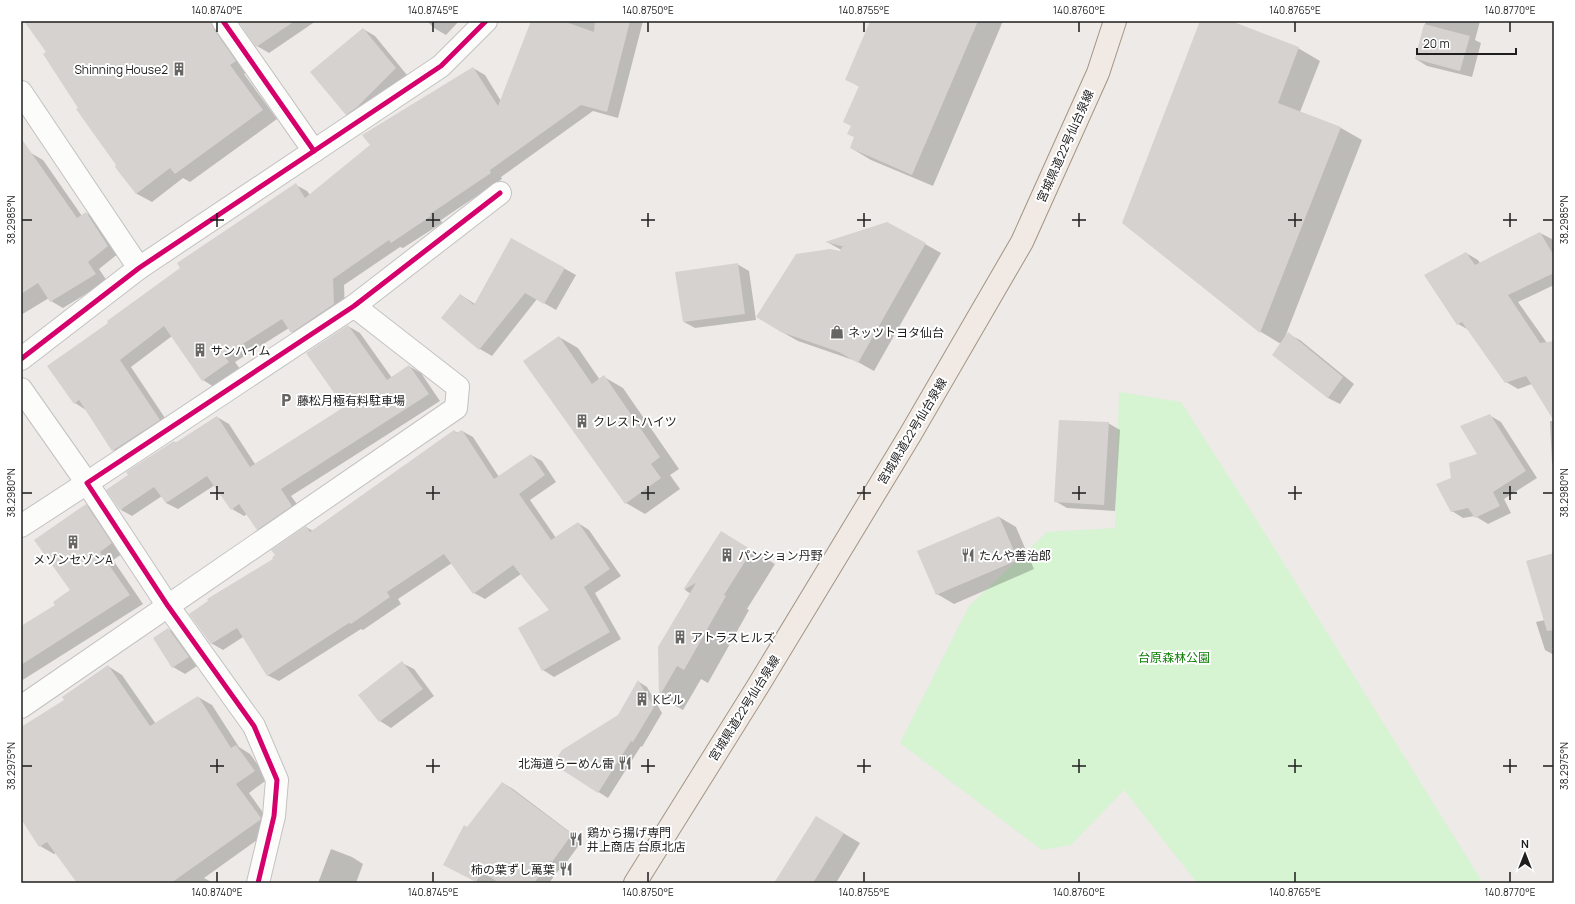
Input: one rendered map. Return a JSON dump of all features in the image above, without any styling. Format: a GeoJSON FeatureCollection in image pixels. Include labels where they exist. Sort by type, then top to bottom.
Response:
{"type":"FeatureCollection","features":[{"type":"Feature","properties":{"kind":"main road","name":"宮城県道22号仙台泉線"},"geometry":{"type":"LineString","coordinates":[[635,883],[766,672],[910,435],[1022,242],[1098,73],[1115,21]]}},
{"type":"Feature","properties":{"kind":"street"},"geometry":{"type":"LineString","coordinates":[[223,21],[314,151]]}},
{"type":"Feature","properties":{"kind":"street"},"geometry":{"type":"LineString","coordinates":[[21,359],[139,268],[441,66],[486,21]]}},
{"type":"Feature","properties":{"kind":"street"},"geometry":{"type":"LineString","coordinates":[[21,92],[139,268]]}},
{"type":"Feature","properties":{"kind":"street"},"geometry":{"type":"LineString","coordinates":[[21,526],[354,306],[500,193]]}},
{"type":"Feature","properties":{"kind":"street"},"geometry":{"type":"LineString","coordinates":[[21,707],[456,408],[458,387],[354,306]]}},
{"type":"Feature","properties":{"kind":"street"},"geometry":{"type":"LineString","coordinates":[[21,389],[87,483],[168,606],[254,726],[277,780],[274,816],[258,883]]}},
{"type":"Feature","properties":{"kind":"green space","name":"台原森林公園"},"geometry":{"type":"Polygon","coordinates":[[[1119,392],[1181,402],[1268,538],[1483,883],[1197,883],[1124,790],[1071,845],[1042,850],[900,743],[969,606],[1047,532],[1115,528],[1119,392]]]}},
{"type":"Feature","properties":{"kind":"building"},"geometry":{"type":"Polygon","coordinates":[[[24,21],[211,21],[213,28],[236,61],[230,65],[263,110],[175,174],[170,168],[136,194],[115,167],[116,165],[76,109],[78,108],[43,54],[46,52],[24,21]]]}},
{"type":"Feature","properties":{"kind":"building"},"geometry":{"type":"Polygon","coordinates":[[[238,21],[295,21],[256,47],[238,21]]]}},
{"type":"Feature","properties":{"kind":"building"},"geometry":{"type":"Polygon","coordinates":[[[531,21],[563,21],[594,32],[595,21],[630,21],[607,112],[581,105],[490,170],[491,173],[430,214],[431,216],[391,243],[389,240],[333,279],[334,304],[291,333],[282,319],[224,356],[229,362],[202,381],[164,326],[120,360],[160,420],[112,451],[79,400],[74,404],[47,366],[108,323],[107,321],[180,268],[177,263],[296,183],[305,198],[370,145],[362,135],[473,67],[498,106],[531,21]]]}},
{"type":"Feature","properties":{"kind":"building"},"geometry":{"type":"Polygon","coordinates":[[[870,21],[978,21],[912,175],[850,148],[854,137],[847,134],[851,126],[843,122],[859,86],[845,80],[870,21]]]}},
{"type":"Feature","properties":{"kind":"building"},"geometry":{"type":"Polygon","coordinates":[[[1200,21],[1231,21],[1299,47],[1278,103],[1341,127],[1260,333],[1122,223],[1200,21]]]}},
{"type":"Feature","properties":{"kind":"building"},"geometry":{"type":"Polygon","coordinates":[[[1424,24],[1470,36],[1460,71],[1415,59],[1424,24]]]}},
{"type":"Feature","properties":{"kind":"building"},"geometry":{"type":"Polygon","coordinates":[[[363,28],[396,68],[357,107],[346,115],[310,72],[363,28]]]}},
{"type":"Feature","properties":{"kind":"building"},"geometry":{"type":"Polygon","coordinates":[[[21,138],[77,218],[86,212],[108,246],[88,262],[96,274],[50,302],[38,283],[21,294],[21,138]]]}},
{"type":"Feature","properties":{"kind":"building"},"geometry":{"type":"Polygon","coordinates":[[[887,222],[926,243],[858,363],[839,352],[781,332],[756,317],[796,254],[830,249],[840,251],[842,247],[845,247],[825,242],[887,222]]]}},
{"type":"Feature","properties":{"kind":"building"},"geometry":{"type":"Polygon","coordinates":[[[1540,232],[1554,256],[1554,273],[1508,295],[1540,343],[1554,341],[1554,421],[1526,376],[1505,383],[1462,322],[1457,325],[1424,275],[1466,252],[1475,265],[1540,232]]]}},
{"type":"Feature","properties":{"kind":"building"},"geometry":{"type":"Polygon","coordinates":[[[511,238],[565,268],[544,304],[525,293],[479,350],[441,318],[460,294],[474,305],[511,238]]]}},
{"type":"Feature","properties":{"kind":"building"},"geometry":{"type":"Polygon","coordinates":[[[738,263],[745,314],[683,322],[675,272],[738,263]]]}},
{"type":"Feature","properties":{"kind":"building"},"geometry":{"type":"Polygon","coordinates":[[[348,325],[387,380],[409,365],[429,394],[281,489],[292,506],[257,530],[239,504],[231,510],[207,476],[166,503],[154,487],[120,510],[106,490],[128,475],[126,472],[174,441],[175,443],[217,416],[250,467],[344,407],[306,353],[348,325]]]}},
{"type":"Feature","properties":{"kind":"building"},"geometry":{"type":"Polygon","coordinates":[[[1288,332],[1343,377],[1328,398],[1272,355],[1288,332]]]}},
{"type":"Feature","properties":{"kind":"building"},"geometry":{"type":"Polygon","coordinates":[[[559,336],[592,384],[604,375],[660,457],[651,464],[661,478],[625,504],[523,361],[559,336]]]}},
{"type":"Feature","properties":{"kind":"building"},"geometry":{"type":"Polygon","coordinates":[[[1490,414],[1526,471],[1493,492],[1500,506],[1475,518],[1468,508],[1451,512],[1436,484],[1451,478],[1449,463],[1477,454],[1460,426],[1490,414]]]}},
{"type":"Feature","properties":{"kind":"building"},"geometry":{"type":"Polygon","coordinates":[[[1059,420],[1109,422],[1104,505],[1054,502],[1059,420]]]}},
{"type":"Feature","properties":{"kind":"building"},"geometry":{"type":"Polygon","coordinates":[[[454,430],[456,433],[462,430],[494,479],[531,454],[545,475],[519,494],[551,540],[578,522],[610,569],[584,587],[610,632],[542,671],[518,628],[549,610],[513,565],[473,594],[444,554],[387,592],[390,597],[351,624],[349,623],[267,676],[237,628],[211,644],[189,614],[208,601],[207,599],[273,559],[272,558],[275,555],[271,550],[306,526],[310,532],[454,430]]]}},
{"type":"Feature","properties":{"kind":"building"},"geometry":{"type":"Polygon","coordinates":[[[86,504],[112,543],[100,552],[130,595],[21,665],[21,626],[55,605],[53,602],[70,590],[34,540],[86,504]]]}},
{"type":"Feature","properties":{"kind":"building","name":"たんや善治郎"},"geometry":{"type":"Polygon","coordinates":[[[999,516],[1018,560],[936,595],[917,551],[999,516]]]}},
{"type":"Feature","properties":{"kind":"building"},"geometry":{"type":"Polygon","coordinates":[[[721,531],[753,551],[724,595],[726,596],[684,670],[677,666],[659,697],[658,647],[696,583],[683,590],[721,531]]]}},
{"type":"Feature","properties":{"kind":"building"},"geometry":{"type":"Polygon","coordinates":[[[1554,553],[1554,630],[1547,631],[1526,561],[1554,553]]]}},
{"type":"Feature","properties":{"kind":"building"},"geometry":{"type":"Polygon","coordinates":[[[168,628],[189,657],[172,668],[153,638],[168,628]]]}},
{"type":"Feature","properties":{"kind":"building"},"geometry":{"type":"Polygon","coordinates":[[[402,661],[423,689],[379,722],[358,695],[402,661]]]}},
{"type":"Feature","properties":{"kind":"building"},"geometry":{"type":"Polygon","coordinates":[[[108,665],[150,726],[198,696],[231,748],[236,745],[255,771],[236,784],[261,818],[260,820],[171,883],[77,883],[47,842],[39,847],[21,819],[21,727],[64,700],[62,697],[108,665]]]}},
{"type":"Feature","properties":{"kind":"building"},"geometry":{"type":"Polygon","coordinates":[[[638,680],[654,707],[633,742],[631,741],[598,793],[553,764],[562,750],[618,715],[638,680]]]}},
{"type":"Feature","properties":{"kind":"building"},"geometry":{"type":"Polygon","coordinates":[[[502,782],[572,834],[552,862],[551,860],[534,883],[499,883],[482,871],[476,882],[443,865],[464,825],[467,827],[502,782]]]}},
{"type":"Feature","properties":{"kind":"building"},"geometry":{"type":"Polygon","coordinates":[[[816,816],[844,833],[813,883],[774,883],[816,816]]]}},
{"type":"Feature","properties":{"kind":"cycle path"},"geometry":{"type":"LineString","coordinates":[[223,21],[314,151],[441,66],[486,21]]}},
{"type":"Feature","properties":{"kind":"cycle path"},"geometry":{"type":"LineString","coordinates":[[21,359],[139,268],[314,151]]}},
{"type":"Feature","properties":{"kind":"cycle path"},"geometry":{"type":"LineString","coordinates":[[258,883],[274,816],[277,780],[254,726],[168,606],[87,483],[354,306],[500,193]]}},
{"type":"Feature","properties":{"kind":"place","name":"Shinning House2"},"geometry":{"type":"Point","coordinates":[179,69]}},
{"type":"Feature","properties":{"kind":"place","name":"ネッツトヨタ仙台"},"geometry":{"type":"Point","coordinates":[837,332]}},
{"type":"Feature","properties":{"kind":"place","name":"サンハイム"},"geometry":{"type":"Point","coordinates":[200,350]}},
{"type":"Feature","properties":{"kind":"place","name":"藤松月極有料駐車場"},"geometry":{"type":"Point","coordinates":[286,400]}},
{"type":"Feature","properties":{"kind":"place","name":"クレストハイツ"},"geometry":{"type":"Point","coordinates":[582,421]}},
{"type":"Feature","properties":{"kind":"place","name":"メゾンセゾンA"},"geometry":{"type":"Point","coordinates":[73,542]}},
{"type":"Feature","properties":{"kind":"place","name":"パンション丹野"},"geometry":{"type":"Point","coordinates":[727,555]}},
{"type":"Feature","properties":{"kind":"place","name":"たんや善治郎"},"geometry":{"type":"Point","coordinates":[968,555]}},
{"type":"Feature","properties":{"kind":"place","name":"アトラスヒルズ"},"geometry":{"type":"Point","coordinates":[680,637]}},
{"type":"Feature","properties":{"kind":"place","name":"Kビル"},"geometry":{"type":"Point","coordinates":[642,699]}},
{"type":"Feature","properties":{"kind":"place","name":"北海道らーめん雷"},"geometry":{"type":"Point","coordinates":[625,763]}},
{"type":"Feature","properties":{"kind":"place","name":"鶏から揚げ専門 井上商店 台原北店"},"geometry":{"type":"Point","coordinates":[576,839]}},
{"type":"Feature","properties":{"kind":"place","name":"柿の葉ずし萬葉"},"geometry":{"type":"Point","coordinates":[566,869]}}]}
